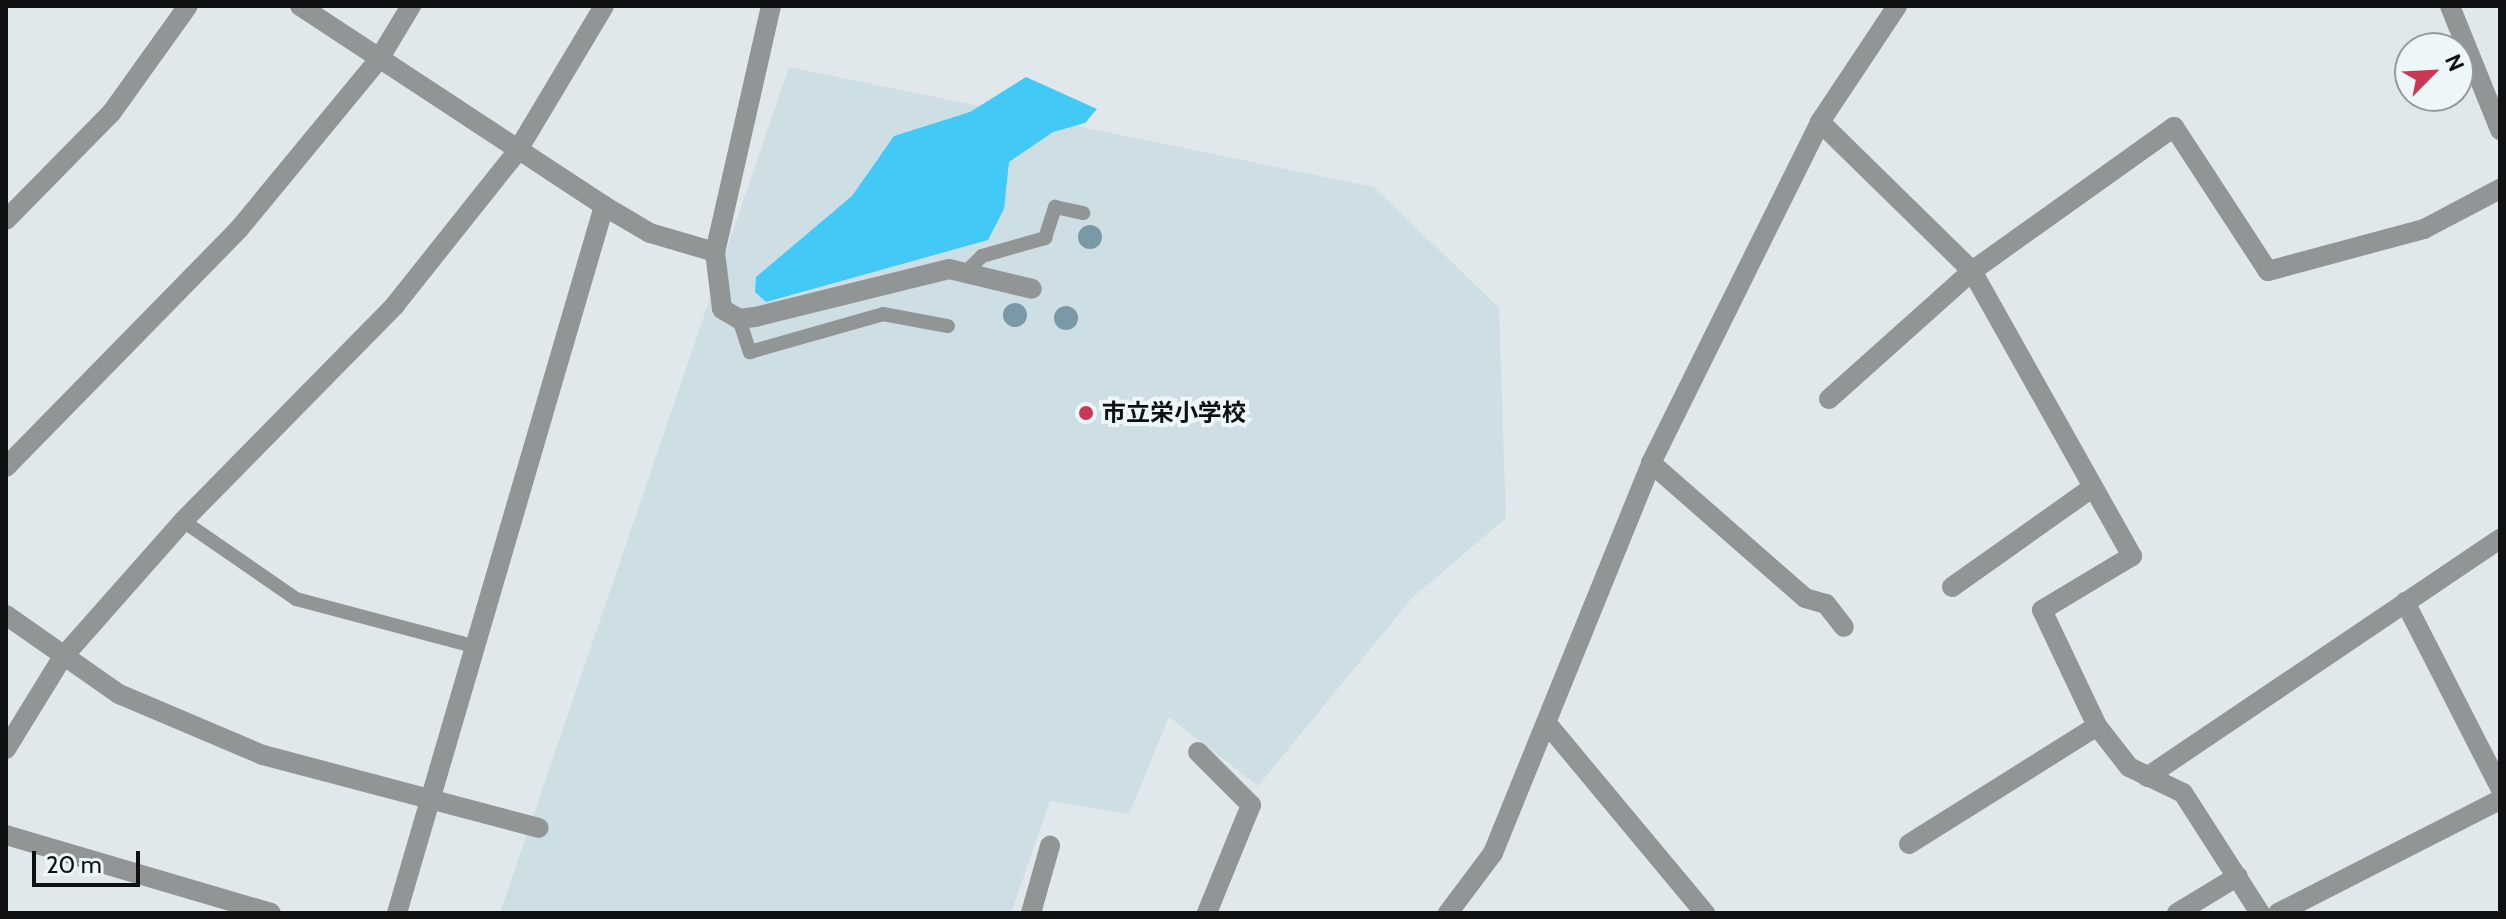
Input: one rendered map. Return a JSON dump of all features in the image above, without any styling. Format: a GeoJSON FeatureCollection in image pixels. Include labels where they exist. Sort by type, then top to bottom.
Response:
{"type":"FeatureCollection","features":[{"type":"Feature","properties":{"kind":"street"},"geometry":{"type":"LineString","coordinates":[[6,220],[112,112],[188,6]]}},
{"type":"Feature","properties":{"kind":"street"},"geometry":{"type":"LineString","coordinates":[[300,6],[516,153],[604,206],[650,233],[715,252]]}},
{"type":"Feature","properties":{"kind":"street"},"geometry":{"type":"LineString","coordinates":[[6,467],[239,229],[379,59],[411,6]]}},
{"type":"Feature","properties":{"kind":"street"},"geometry":{"type":"LineString","coordinates":[[6,749],[62,658],[183,521],[395,305],[516,153],[604,6]]}},
{"type":"Feature","properties":{"kind":"street"},"geometry":{"type":"LineString","coordinates":[[771,6],[715,252],[722,309],[739,319],[928,270],[965,273],[1032,289]]}},
{"type":"Feature","properties":{"kind":"street"},"geometry":{"type":"LineString","coordinates":[[1448,913],[1493,853],[1549,726],[1651,463],[1820,122],[1897,6]]}},
{"type":"Feature","properties":{"kind":"street"},"geometry":{"type":"LineString","coordinates":[[2450,6],[2500,130]]}},
{"type":"Feature","properties":{"kind":"street"},"geometry":{"type":"LineString","coordinates":[[1820,122],[1972,271],[2132,556],[2042,610],[2097,726],[2147,777],[2183,793],[2260,913]]}},
{"type":"Feature","properties":{"kind":"street"},"geometry":{"type":"LineString","coordinates":[[1829,399],[1972,271],[2174,127],[2268,271],[2424,229],[2500,189]]}},
{"type":"Feature","properties":{"kind":"street"},"geometry":{"type":"LineString","coordinates":[[397,913],[434,798],[604,206]]}},
{"type":"Feature","properties":{"kind":"street"},"geometry":{"type":"LineString","coordinates":[[1651,463],[1805,598],[1826,604],[1844,627]]}},
{"type":"Feature","properties":{"kind":"street"},"geometry":{"type":"LineString","coordinates":[[1952,587],[2093,487]]}},
{"type":"Feature","properties":{"kind":"street"},"geometry":{"type":"LineString","coordinates":[[2147,777],[2500,539]]}},
{"type":"Feature","properties":{"kind":"street"},"geometry":{"type":"LineString","coordinates":[[2405,602],[2500,788]]}},
{"type":"Feature","properties":{"kind":"street"},"geometry":{"type":"LineString","coordinates":[[6,615],[62,658],[119,694],[263,755],[539,828]]}},
{"type":"Feature","properties":{"kind":"street"},"geometry":{"type":"LineString","coordinates":[[1549,726],[1705,913]]}},
{"type":"Feature","properties":{"kind":"street"},"geometry":{"type":"LineString","coordinates":[[1909,844],[2097,726]]}},
{"type":"Feature","properties":{"kind":"street"},"geometry":{"type":"LineString","coordinates":[[1198,752],[1251,805],[1207,913]]}},
{"type":"Feature","properties":{"kind":"street"},"geometry":{"type":"LineString","coordinates":[[2278,913],[2500,800]]}},
{"type":"Feature","properties":{"kind":"street"},"geometry":{"type":"LineString","coordinates":[[6,835],[271,913]]}},
{"type":"Feature","properties":{"kind":"street"},"geometry":{"type":"LineString","coordinates":[[1031,913],[1050,846]]}},
{"type":"Feature","properties":{"kind":"street"},"geometry":{"type":"LineString","coordinates":[[2177,913],[2238,876]]}},
{"type":"Feature","properties":{"kind":"lane"},"geometry":{"type":"LineString","coordinates":[[965,273],[982,256],[1045,238],[1055,207],[1083,213]]}},
{"type":"Feature","properties":{"kind":"lane"},"geometry":{"type":"LineString","coordinates":[[739,319],[750,352],[883,314],[948,326]]}},
{"type":"Feature","properties":{"kind":"lane"},"geometry":{"type":"LineString","coordinates":[[183,521],[296,599],[477,647]]}},
{"type":"Feature","properties":{"kind":"shaded area","name":"市立栄小学校"},"geometry":{"type":"Polygon","coordinates":[[[789,67],[1374,187],[1499,308],[1506,518],[1412,598],[1258,786],[1169,717],[1129,814],[1050,801],[1011,913],[500,913],[789,67]]]}},
{"type":"Feature","properties":{"kind":"shaded area"},"geometry":{"type":"Polygon","coordinates":[[[1026,77],[1097,109],[1085,123],[1053,132],[1009,162],[1004,209],[988,240],[766,302],[755,292],[756,277],[852,196],[894,136],[970,112],[1026,77]]]}},
{"type":"Feature","properties":{"kind":"place","name":"市立栄小学校"},"geometry":{"type":"Point","coordinates":[1086,413]}}]}
